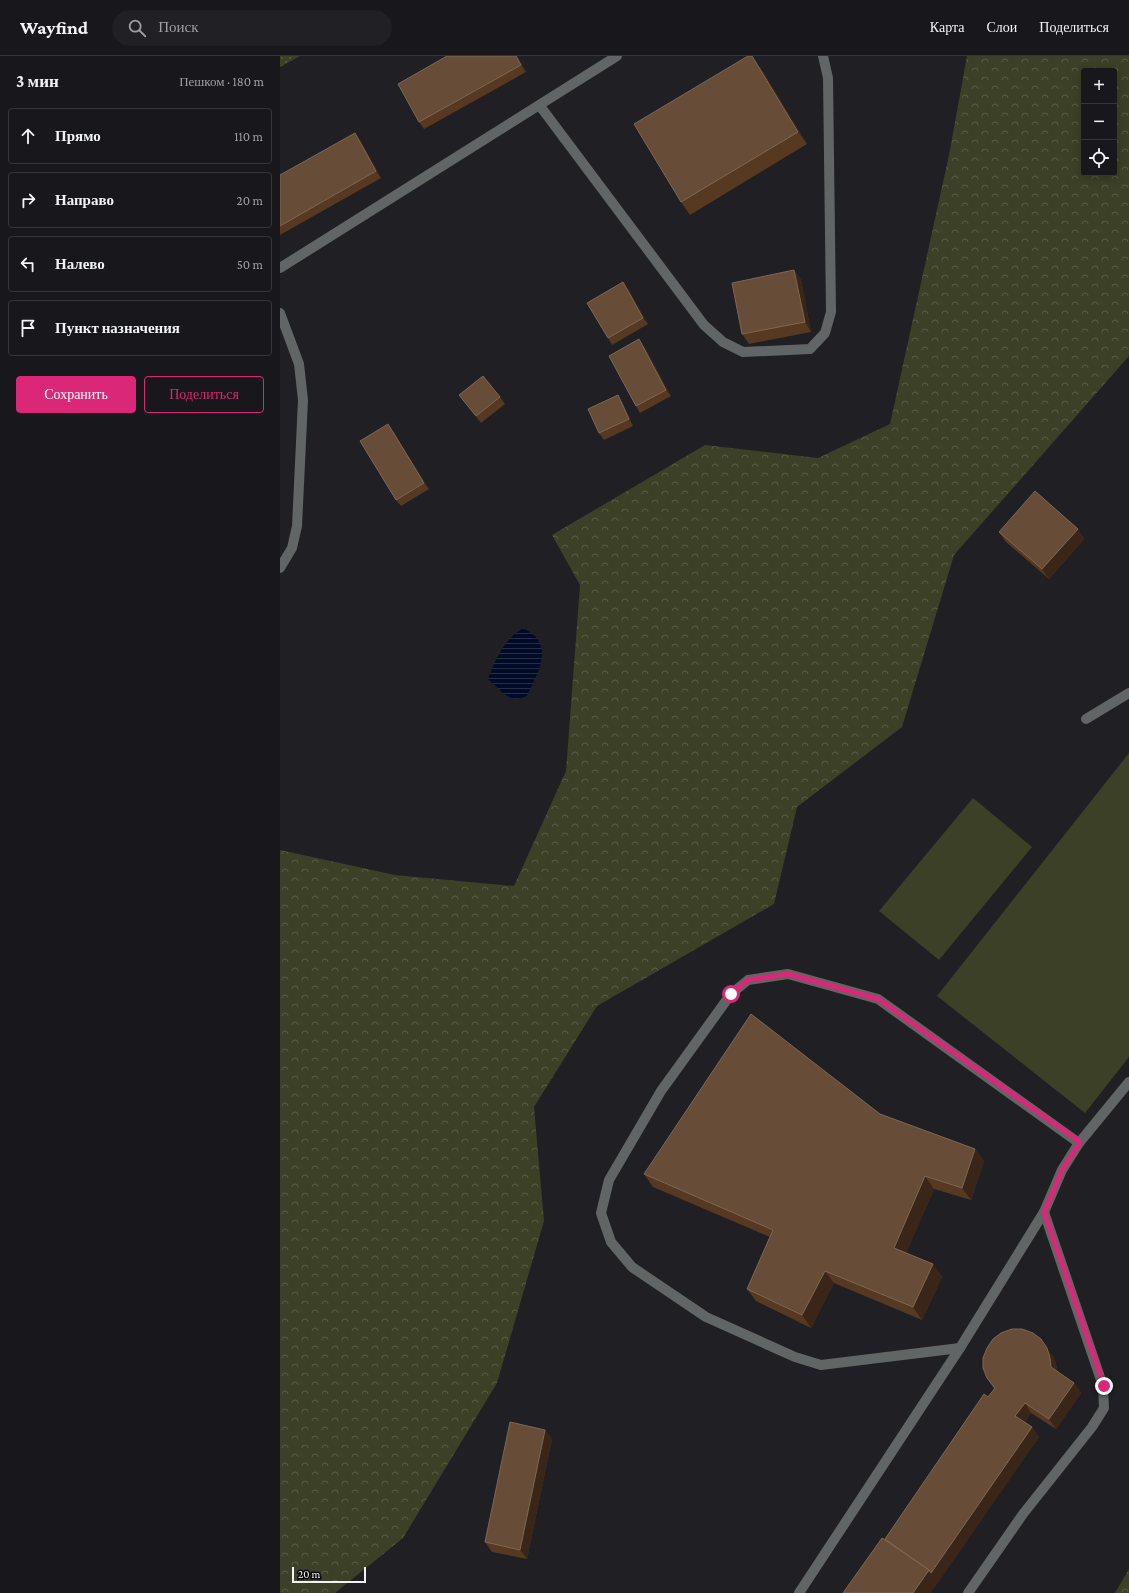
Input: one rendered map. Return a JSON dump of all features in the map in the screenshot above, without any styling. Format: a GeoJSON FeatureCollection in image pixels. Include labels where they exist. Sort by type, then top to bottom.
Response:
{"type":"FeatureCollection","features":[{"type":"Feature","properties":{"kind":"street"},"geometry":{"type":"LineString","coordinates":[[280,268],[540,106],[617,56]]}},
{"type":"Feature","properties":{"kind":"street"},"geometry":{"type":"LineString","coordinates":[[540,106],[704,325],[723,342],[744,352],[810,349],[825,333],[831,312],[828,78],[823,56]]}},
{"type":"Feature","properties":{"kind":"street"},"geometry":{"type":"LineString","coordinates":[[280,313],[298,364],[302,400],[297,526],[292,548],[280,568]]}},
{"type":"Feature","properties":{"kind":"street"},"geometry":{"type":"LineString","coordinates":[[1086,719],[1129,693]]}},
{"type":"Feature","properties":{"kind":"street"},"geometry":{"type":"LineString","coordinates":[[960,1348],[821,1366],[796,1357],[706,1317],[632,1267],[611,1242],[600,1213],[609,1180],[661,1091],[731,994],[748,980],[788,974],[878,999],[1080,1142]]}},
{"type":"Feature","properties":{"kind":"street"},"geometry":{"type":"LineString","coordinates":[[799,1593],[960,1348],[1044,1212],[1062,1170],[1080,1142],[1129,1082]]}},
{"type":"Feature","properties":{"kind":"street"},"geometry":{"type":"LineString","coordinates":[[968,1593],[1023,1514],[1092,1428],[1104,1408],[1104,1386],[1044,1212]]}},
{"type":"Feature","properties":{"kind":"green space"},"geometry":{"type":"Polygon","coordinates":[[[280,56],[300,56],[280,67],[280,56]]]}},
{"type":"Feature","properties":{"kind":"green space"},"geometry":{"type":"Polygon","coordinates":[[[967,56],[1129,56],[1129,356],[954,555],[902,727],[797,807],[774,904],[597,1006],[534,1107],[544,1221],[497,1383],[403,1538],[335,1593],[281,1593],[280,850],[395,875],[514,886],[566,771],[580,585],[552,535],[705,445],[818,458],[890,424],[949,155],[967,56]]]}},
{"type":"Feature","properties":{"kind":"green space"},"geometry":{"type":"Polygon","coordinates":[[[1129,753],[1129,1057],[1085,1113],[937,996],[1129,753]]]}},
{"type":"Feature","properties":{"kind":"green space"},"geometry":{"type":"Polygon","coordinates":[[[973,798],[1032,847],[939,960],[879,911],[973,798]]]}},
{"type":"Feature","properties":{"kind":"green space"},"geometry":{"type":"Polygon","coordinates":[[[1129,1569],[1129,1593],[1115,1593],[1129,1569]]]}},
{"type":"Feature","properties":{"kind":"water"},"geometry":{"type":"Polygon","coordinates":[[[524,628],[538,640],[542,654],[539,668],[527,696],[515,698],[501,692],[488,679],[506,643],[517,632],[524,628]]]}},
{"type":"Feature","properties":{"kind":"building"},"geometry":{"type":"Polygon","coordinates":[[[447,56],[516,56],[521,65],[419,122],[398,84],[447,56]]]}},
{"type":"Feature","properties":{"kind":"building"},"geometry":{"type":"Polygon","coordinates":[[[748,56],[752,56],[798,132],[681,202],[634,124],[748,56]]]}},
{"type":"Feature","properties":{"kind":"building"},"geometry":{"type":"Polygon","coordinates":[[[355,133],[376,171],[280,226],[280,175],[355,133]]]}},
{"type":"Feature","properties":{"kind":"building"},"geometry":{"type":"Polygon","coordinates":[[[794,270],[805,322],[742,334],[732,283],[794,270]]]}},
{"type":"Feature","properties":{"kind":"building"},"geometry":{"type":"Polygon","coordinates":[[[623,282],[643,318],[608,338],[587,303],[623,282]]]}},
{"type":"Feature","properties":{"kind":"building"},"geometry":{"type":"Polygon","coordinates":[[[639,339],[666,390],[636,406],[609,356],[639,339]]]}},
{"type":"Feature","properties":{"kind":"building"},"geometry":{"type":"Polygon","coordinates":[[[483,376],[500,397],[476,416],[459,395],[483,376]]]}},
{"type":"Feature","properties":{"kind":"building"},"geometry":{"type":"Polygon","coordinates":[[[618,395],[629,419],[599,433],[588,409],[618,395]]]}},
{"type":"Feature","properties":{"kind":"building"},"geometry":{"type":"Polygon","coordinates":[[[388,424],[424,483],[396,500],[360,441],[388,424]]]}},
{"type":"Feature","properties":{"kind":"building"},"geometry":{"type":"Polygon","coordinates":[[[1035,491],[1078,529],[1042,569],[999,532],[1035,491]]]}},
{"type":"Feature","properties":{"kind":"building"},"geometry":{"type":"Polygon","coordinates":[[[751,1014],[880,1114],[975,1149],[962,1188],[925,1176],[894,1248],[933,1264],[913,1307],[825,1271],[802,1315],[747,1289],[773,1230],[644,1174],[751,1014]]]}},
{"type":"Feature","properties":{"kind":"building"},"geometry":{"type":"Polygon","coordinates":[[[1012,1329],[1022,1329],[1033,1333],[1041,1339],[1047,1348],[1051,1367],[1074,1383],[1049,1419],[1025,1403],[1015,1416],[1032,1427],[931,1573],[929,1570],[885,1539],[984,1394],[988,1397],[995,1388],[987,1378],[983,1368],[983,1358],[993,1339],[1001,1333],[1012,1329]]]}},
{"type":"Feature","properties":{"kind":"building"},"geometry":{"type":"Polygon","coordinates":[[[510,1422],[545,1430],[520,1550],[485,1542],[510,1422]]]}},
{"type":"Feature","properties":{"kind":"building"},"geometry":{"type":"Polygon","coordinates":[[[882,1538],[929,1570],[913,1593],[843,1593],[882,1538]]]}},
{"type":"Feature","properties":{"kind":"route"},"geometry":{"type":"LineString","coordinates":[[731,994],[748,980],[788,974],[878,999],[1080,1142],[1062,1170],[1044,1212],[1104,1386]]}}]}
